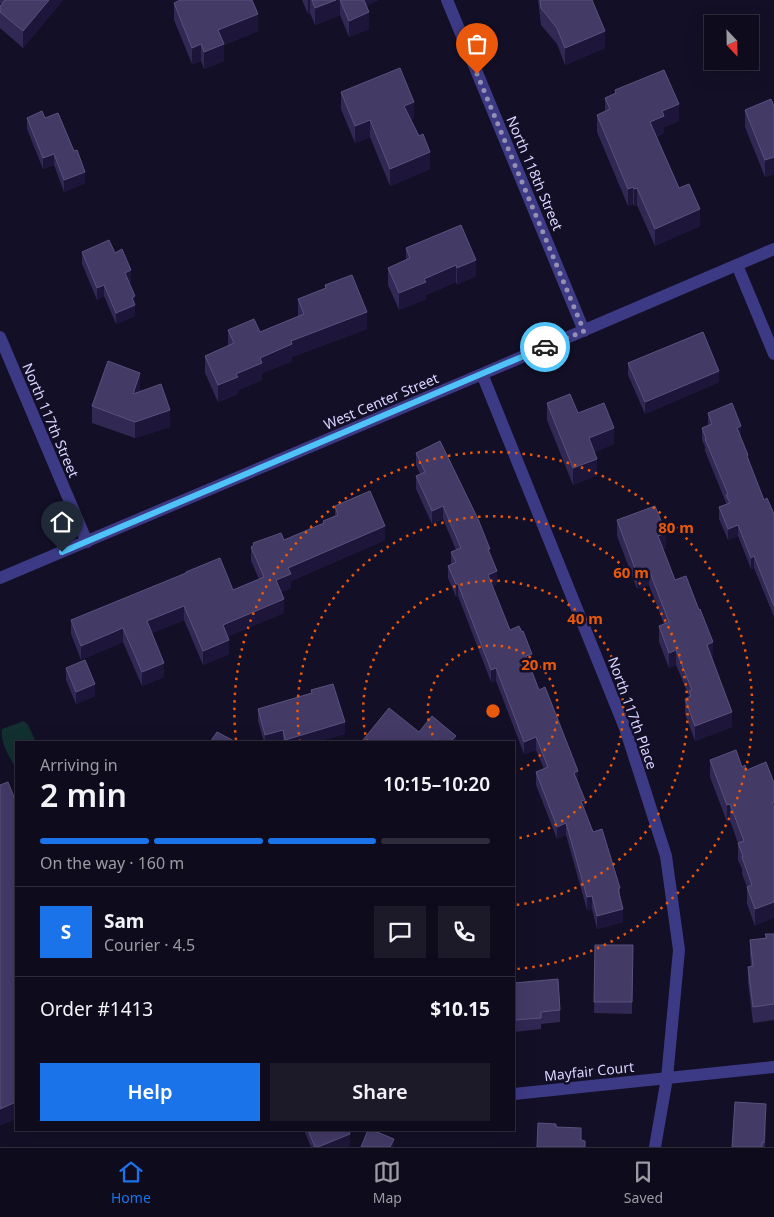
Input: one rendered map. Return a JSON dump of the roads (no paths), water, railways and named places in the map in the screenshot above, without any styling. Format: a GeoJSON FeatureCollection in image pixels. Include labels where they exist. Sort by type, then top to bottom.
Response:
{"type":"FeatureCollection","features":[{"type":"Feature","properties":{"kind":"street","name":"North 118th Street"},"geometry":{"type":"LineString","coordinates":[[447,0],[584,331]]}},
{"type":"Feature","properties":{"kind":"street","name":"West Center Street"},"geometry":{"type":"LineString","coordinates":[[0,578],[774,249]]}},
{"type":"Feature","properties":{"kind":"street"},"geometry":{"type":"LineString","coordinates":[[737,265],[774,354]]}},
{"type":"Feature","properties":{"kind":"street","name":"North 117th Street"},"geometry":{"type":"LineString","coordinates":[[0,337],[87,542]]}},
{"type":"Feature","properties":{"kind":"street","name":"North 117th Place"},"geometry":{"type":"LineString","coordinates":[[482,374],[625,728],[666,856],[679,950],[667,1078]]}},
{"type":"Feature","properties":{"kind":"street","name":"Mayfair Court"},"geometry":{"type":"LineString","coordinates":[[515,1094],[774,1068]]}},
{"type":"Feature","properties":{"kind":"street"},"geometry":{"type":"LineString","coordinates":[[655,1147],[667,1078]]}}]}
